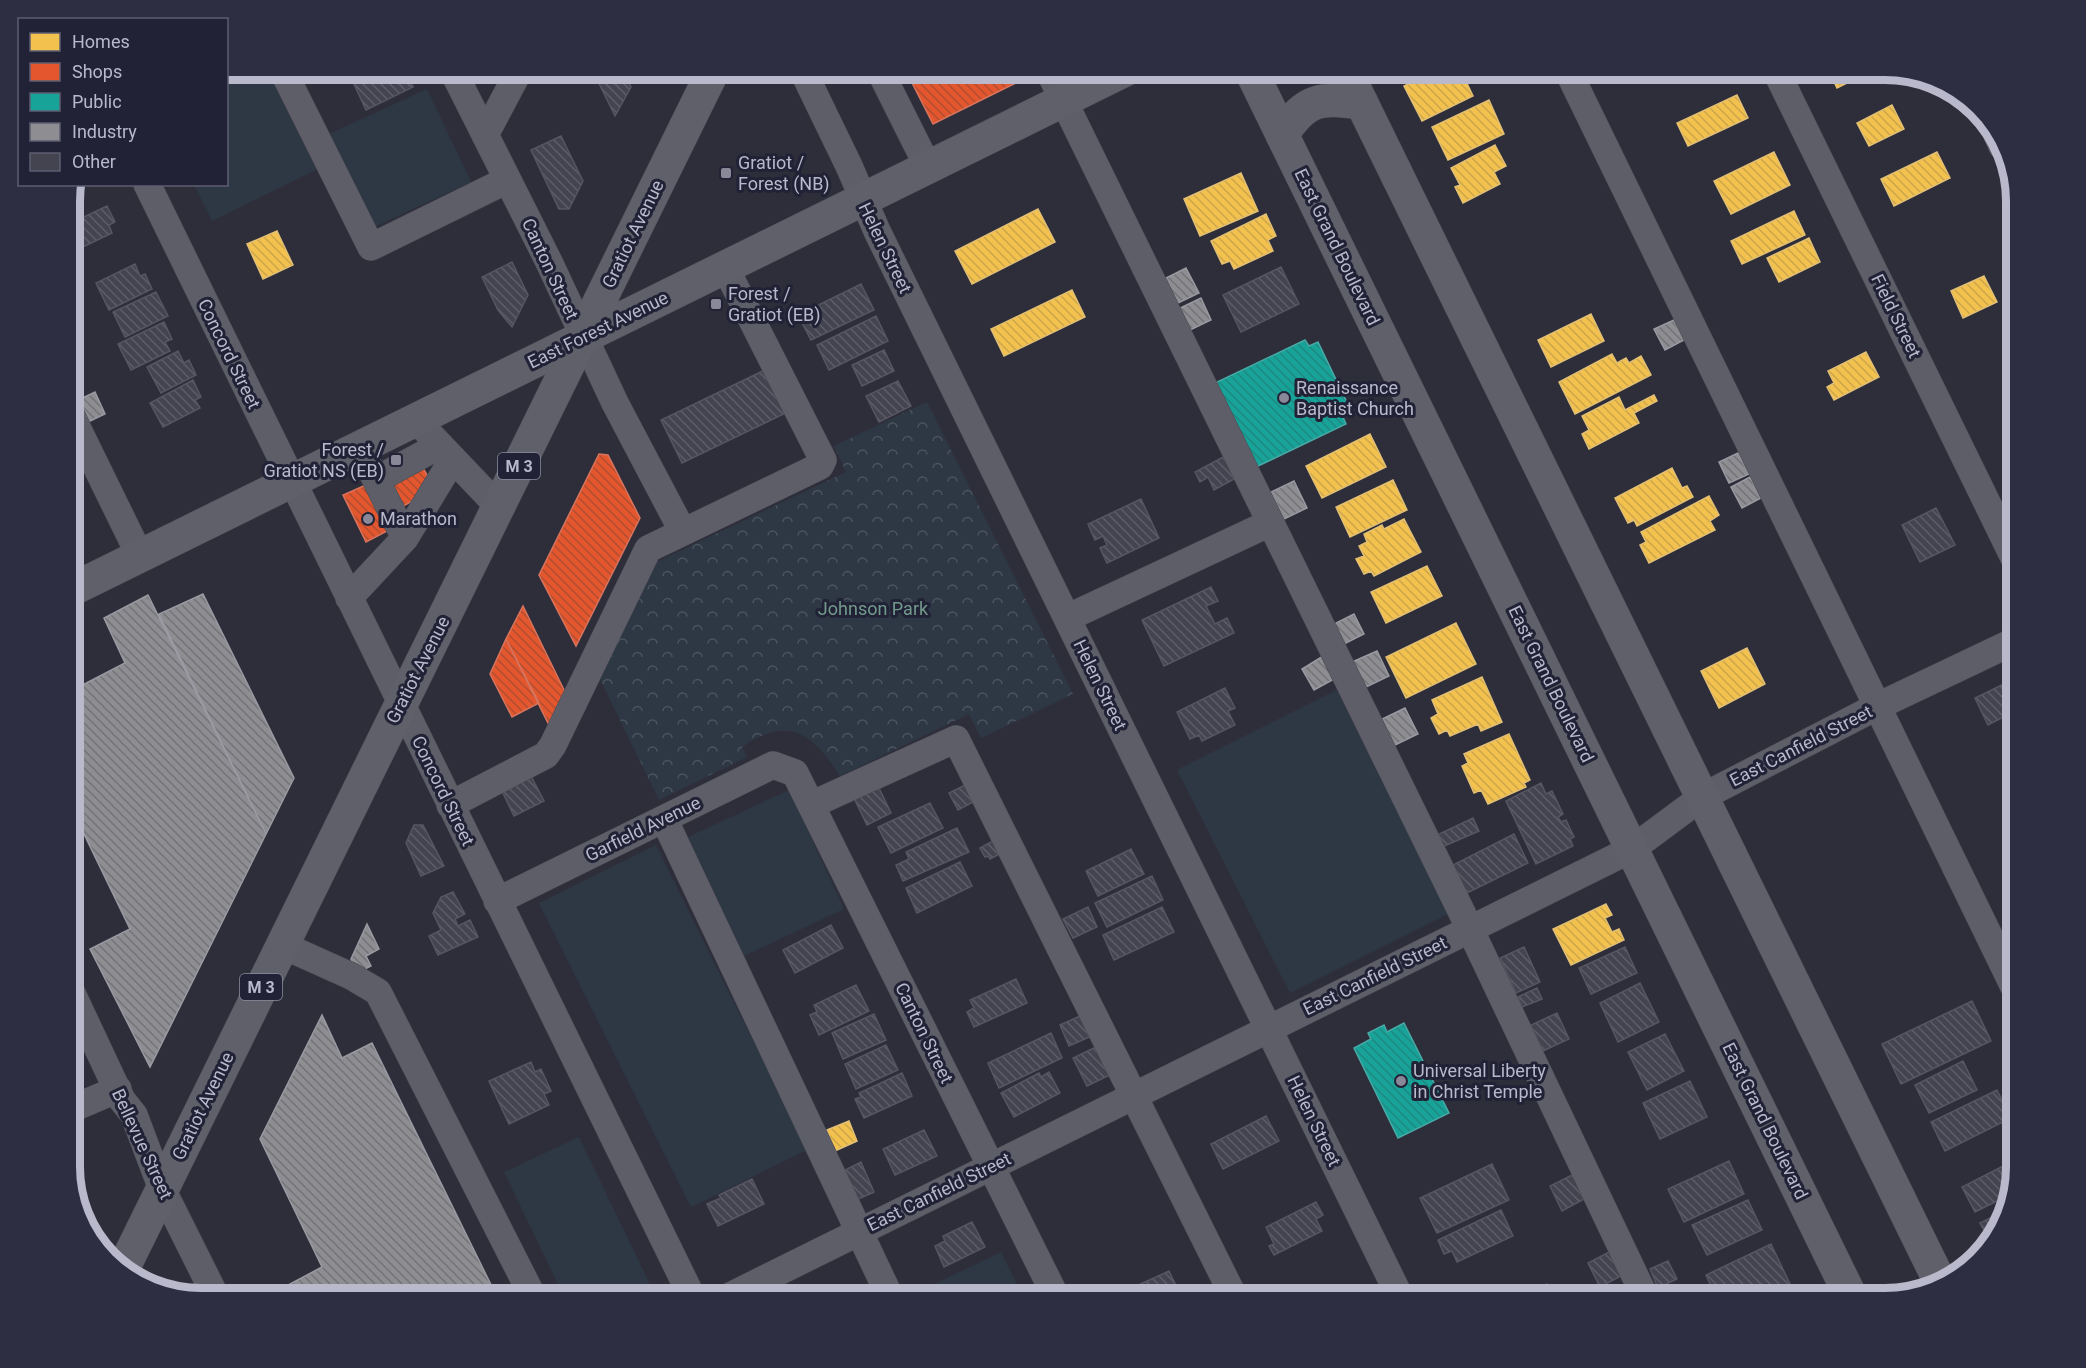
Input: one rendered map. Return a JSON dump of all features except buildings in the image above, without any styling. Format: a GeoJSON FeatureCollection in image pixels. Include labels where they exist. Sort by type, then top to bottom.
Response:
{"type":"FeatureCollection","features":[{"type":"Feature","properties":{"kind":"main road","name":"Gratiot Avenue"},"geometry":{"type":"LineString","coordinates":[[126,1262],[709,80]]}},
{"type":"Feature","properties":{"kind":"main road","name":"East Forest Avenue"},"geometry":{"type":"LineString","coordinates":[[80,586],[1106,80]]}},
{"type":"Feature","properties":{"kind":"main road","name":"East Grand Boulevard"},"geometry":{"type":"LineString","coordinates":[[1255,80],[1847,1288]]}},
{"type":"Feature","properties":{"kind":"main road"},"geometry":{"type":"LineString","coordinates":[[1350,80],[1937,1277]]}},
{"type":"Feature","properties":{"kind":"main road"},"geometry":{"type":"LineString","coordinates":[[1282,135],[1294,117],[1310,103],[1333,100],[1362,103]]}},
{"type":"Feature","properties":{"kind":"street"},"geometry":{"type":"LineString","coordinates":[[288,80],[371,247],[507,180]]}},
{"type":"Feature","properties":{"kind":"street","name":"Canton Street"},"geometry":{"type":"LineString","coordinates":[[458,80],[549,262],[583,338],[683,532]]}},
{"type":"Feature","properties":{"kind":"street"},"geometry":{"type":"LineString","coordinates":[[485,135],[514,80]]}},
{"type":"Feature","properties":{"kind":"street","name":"Helen Street"},"geometry":{"type":"LineString","coordinates":[[806,80],[849,166],[861,200],[1396,1288]]}},
{"type":"Feature","properties":{"kind":"street"},"geometry":{"type":"LineString","coordinates":[[884,80],[928,167]]}},
{"type":"Feature","properties":{"kind":"street"},"geometry":{"type":"LineString","coordinates":[[1053,80],[1470,929],[1641,1288]]}},
{"type":"Feature","properties":{"kind":"street"},"geometry":{"type":"LineString","coordinates":[[1572,80],[2006,971]]}},
{"type":"Feature","properties":{"kind":"street","name":"Field Street"},"geometry":{"type":"LineString","coordinates":[[1780,80],[2006,542]]}},
{"type":"Feature","properties":{"kind":"street","name":"Concord Street"},"geometry":{"type":"LineString","coordinates":[[148,186],[688,1288]]}},
{"type":"Feature","properties":{"kind":"street"},"geometry":{"type":"LineString","coordinates":[[450,805],[546,755],[554,745],[648,549],[820,466],[823,460],[725,267]]}},
{"type":"Feature","properties":{"kind":"street"},"geometry":{"type":"LineString","coordinates":[[416,420],[499,507]]}},
{"type":"Feature","properties":{"kind":"street"},"geometry":{"type":"LineString","coordinates":[[80,433],[140,556]]}},
{"type":"Feature","properties":{"kind":"street"},"geometry":{"type":"LineString","coordinates":[[360,448],[405,538]]}},
{"type":"Feature","properties":{"kind":"street"},"geometry":{"type":"LineString","coordinates":[[376,480],[446,452]]}},
{"type":"Feature","properties":{"kind":"street"},"geometry":{"type":"LineString","coordinates":[[350,598],[405,538],[446,452]]}},
{"type":"Feature","properties":{"kind":"street"},"geometry":{"type":"LineString","coordinates":[[1067,618],[1270,523]]}},
{"type":"Feature","properties":{"kind":"street","name":"East Canfield Street"},"geometry":{"type":"LineString","coordinates":[[746,1288],[1632,849],[1702,797],[1876,707],[2006,645]]}},
{"type":"Feature","properties":{"kind":"street"},"geometry":{"type":"LineString","coordinates":[[811,804],[956,739],[1230,1288]]}},
{"type":"Feature","properties":{"kind":"street","name":"Garfield Avenue"},"geometry":{"type":"LineString","coordinates":[[497,901],[773,765],[789,769]]}},
{"type":"Feature","properties":{"kind":"street","name":"Canton Street"},"geometry":{"type":"LineString","coordinates":[[789,769],[795,773],[811,804],[1050,1288]]}},
{"type":"Feature","properties":{"kind":"street"},"geometry":{"type":"LineString","coordinates":[[664,819],[857,1233],[885,1288]]}},
{"type":"Feature","properties":{"kind":"street"},"geometry":{"type":"LineString","coordinates":[[282,945],[351,976],[378,992],[528,1288]]}},
{"type":"Feature","properties":{"kind":"street","name":"Bellevue Street"},"geometry":{"type":"LineString","coordinates":[[80,1010],[117,1089],[134,1115],[162,1189],[212,1288]]}},
{"type":"Feature","properties":{"kind":"street"},"geometry":{"type":"LineString","coordinates":[[80,1105],[117,1089]]}},
{"type":"Feature","properties":{"kind":"green space"},"geometry":{"type":"Polygon","coordinates":[[[228,80],[274,80],[318,169],[212,221],[194,186],[228,186],[228,80]]]}},
{"type":"Feature","properties":{"kind":"green space"},"geometry":{"type":"Polygon","coordinates":[[[427,89],[471,182],[372,228],[327,135],[427,89]]]}},
{"type":"Feature","properties":{"kind":"green space","name":"Johnson Park"},"geometry":{"type":"Polygon","coordinates":[[[927,402],[1073,694],[981,738],[969,714],[840,776],[820,749],[809,739],[798,733],[773,732],[758,737],[742,747],[747,757],[659,800],[597,673],[648,566],[846,472],[834,446],[927,402]]]}},
{"type":"Feature","properties":{"kind":"green space"},"geometry":{"type":"Polygon","coordinates":[[[1337,690],[1450,913],[1290,993],[1177,770],[1337,690]]]}},
{"type":"Feature","properties":{"kind":"green space"},"geometry":{"type":"Polygon","coordinates":[[[789,790],[844,909],[744,956],[688,837],[789,790]]]}},
{"type":"Feature","properties":{"kind":"green space"},"geometry":{"type":"Polygon","coordinates":[[[656,845],[807,1150],[691,1207],[539,903],[656,845]]]}},
{"type":"Feature","properties":{"kind":"green space"},"geometry":{"type":"Polygon","coordinates":[[[579,1137],[652,1288],[560,1288],[504,1172],[579,1137]]]}},
{"type":"Feature","properties":{"kind":"green space"},"geometry":{"type":"Polygon","coordinates":[[[1001,1252],[1019,1288],[927,1288],[1001,1252]]]}},
{"type":"Feature","properties":{"kind":"place","name":"Gratiot / Forest (NB)"},"geometry":{"type":"Point","coordinates":[726,173]}},
{"type":"Feature","properties":{"kind":"place","name":"Forest / Gratiot (EB)"},"geometry":{"type":"Point","coordinates":[716,304]}},
{"type":"Feature","properties":{"kind":"place","name":"Renaissance Baptist Church"},"geometry":{"type":"Point","coordinates":[1284,398]}},
{"type":"Feature","properties":{"kind":"place","name":"Forest / Gratiot NS (EB)"},"geometry":{"type":"Point","coordinates":[396,460]}},
{"type":"Feature","properties":{"kind":"place","name":"Marathon"},"geometry":{"type":"Point","coordinates":[368,519]}},
{"type":"Feature","properties":{"kind":"place","name":"Universal Liberty in Christ Temple"},"geometry":{"type":"Point","coordinates":[1401,1081]}}]}
